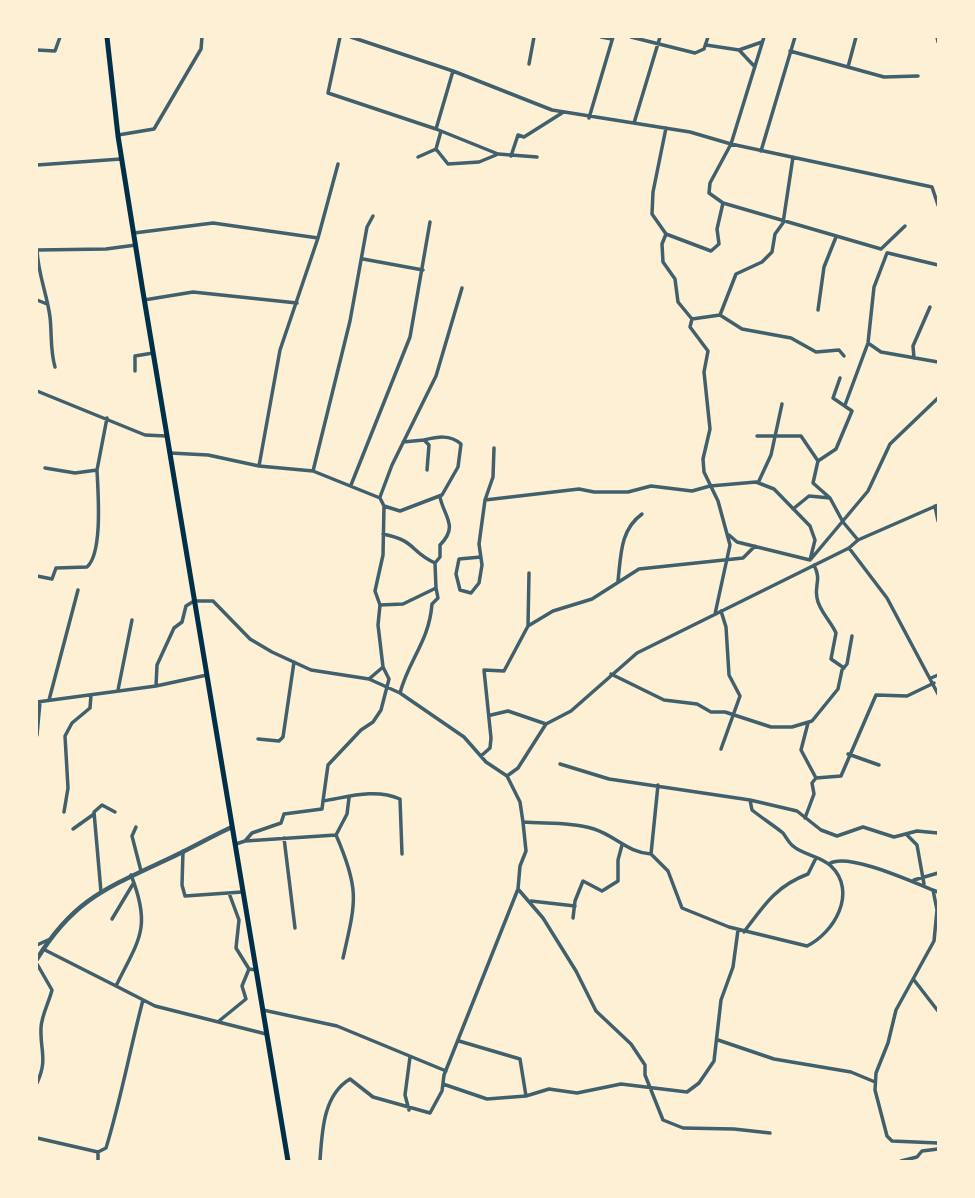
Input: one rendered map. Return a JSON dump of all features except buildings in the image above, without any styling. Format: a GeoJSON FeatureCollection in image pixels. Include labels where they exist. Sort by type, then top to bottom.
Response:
{"type":"FeatureCollection","features":[{"type":"Feature","properties":{"kind":"highway"},"geometry":{"type":"LineString","coordinates":[[107,37],[121,159],[288,1161]]}},
{"type":"Feature","properties":{"kind":"street"},"geometry":{"type":"LineString","coordinates":[[37,50],[55,51],[60,37]]}},
{"type":"Feature","properties":{"kind":"street"},"geometry":{"type":"LineString","coordinates":[[118,135],[154,129],[201,49],[202,37]]}},
{"type":"Feature","properties":{"kind":"street"},"geometry":{"type":"LineString","coordinates":[[340,37],[328,93],[438,130],[498,154],[537,157]]}},
{"type":"Feature","properties":{"kind":"street"},"geometry":{"type":"LineString","coordinates":[[351,37],[453,71],[562,113],[666,128],[932,187],[938,205]]}},
{"type":"Feature","properties":{"kind":"street"},"geometry":{"type":"LineString","coordinates":[[529,64],[534,37]]}},
{"type":"Feature","properties":{"kind":"street"},"geometry":{"type":"LineString","coordinates":[[589,118],[612,38],[601,37]]}},
{"type":"Feature","properties":{"kind":"street"},"geometry":{"type":"LineString","coordinates":[[631,37],[658,46],[695,53],[706,45],[708,37]]}},
{"type":"Feature","properties":{"kind":"street"},"geometry":{"type":"LineString","coordinates":[[634,123],[660,37]]}},
{"type":"Feature","properties":{"kind":"street"},"geometry":{"type":"LineString","coordinates":[[764,37],[731,144],[708,188],[711,196],[723,203],[783,223],[938,265]]}},
{"type":"Feature","properties":{"kind":"street"},"geometry":{"type":"LineString","coordinates":[[761,150],[795,37]]}},
{"type":"Feature","properties":{"kind":"street"},"geometry":{"type":"LineString","coordinates":[[848,67],[856,37]]}},
{"type":"Feature","properties":{"kind":"street"},"geometry":{"type":"LineString","coordinates":[[937,37],[938,42]]}},
{"type":"Feature","properties":{"kind":"street"},"geometry":{"type":"LineString","coordinates":[[706,45],[739,50],[762,42]]}},
{"type":"Feature","properties":{"kind":"street"},"geometry":{"type":"LineString","coordinates":[[739,50],[755,66]]}},
{"type":"Feature","properties":{"kind":"street"},"geometry":{"type":"LineString","coordinates":[[790,51],[884,77],[919,76]]}},
{"type":"Feature","properties":{"kind":"street"},"geometry":{"type":"LineString","coordinates":[[453,71],[436,149],[448,164],[479,162],[498,154]]}},
{"type":"Feature","properties":{"kind":"street"},"geometry":{"type":"LineString","coordinates":[[511,156],[519,135],[524,137],[562,113]]}},
{"type":"Feature","properties":{"kind":"street"},"geometry":{"type":"LineString","coordinates":[[666,128],[653,192],[652,214],[666,234],[711,251],[719,244],[717,229],[723,203]]}},
{"type":"Feature","properties":{"kind":"street"},"geometry":{"type":"LineString","coordinates":[[418,157],[436,149]]}},
{"type":"Feature","properties":{"kind":"street"},"geometry":{"type":"LineString","coordinates":[[720,315],[736,274],[769,256],[775,234],[783,223],[793,157]]}},
{"type":"Feature","properties":{"kind":"street"},"geometry":{"type":"LineString","coordinates":[[37,164],[121,159]]}},
{"type":"Feature","properties":{"kind":"street"},"geometry":{"type":"LineString","coordinates":[[259,466],[280,349],[318,238],[338,164]]}},
{"type":"Feature","properties":{"kind":"street"},"geometry":{"type":"LineString","coordinates":[[313,471],[342,357],[367,227],[373,216]]}},
{"type":"Feature","properties":{"kind":"street"},"geometry":{"type":"LineString","coordinates":[[351,485],[404,357],[423,270],[429,222]]}},
{"type":"Feature","properties":{"kind":"street"},"geometry":{"type":"LineString","coordinates":[[134,233],[213,223],[318,238]]}},
{"type":"Feature","properties":{"kind":"street"},"geometry":{"type":"LineString","coordinates":[[881,249],[905,226]]}},
{"type":"Feature","properties":{"kind":"street"},"geometry":{"type":"LineString","coordinates":[[666,234],[662,244],[663,262],[675,279],[678,302],[692,318]]}},
{"type":"Feature","properties":{"kind":"street"},"geometry":{"type":"LineString","coordinates":[[818,310],[824,267],[836,237]]}},
{"type":"Feature","properties":{"kind":"street"},"geometry":{"type":"LineString","coordinates":[[55,368],[50,352],[47,304],[38,271],[37,250],[106,249],[136,245]]}},
{"type":"Feature","properties":{"kind":"street"},"geometry":{"type":"LineString","coordinates":[[845,405],[868,343],[874,287],[887,253]]}},
{"type":"Feature","properties":{"kind":"street"},"geometry":{"type":"LineString","coordinates":[[362,259],[423,270]]}},
{"type":"Feature","properties":{"kind":"street"},"geometry":{"type":"LineString","coordinates":[[380,498],[403,442],[436,376],[462,288]]}},
{"type":"Feature","properties":{"kind":"street"},"geometry":{"type":"LineString","coordinates":[[144,300],[194,292],[297,303]]}},
{"type":"Feature","properties":{"kind":"street"},"geometry":{"type":"LineString","coordinates":[[37,300],[47,304]]}},
{"type":"Feature","properties":{"kind":"street"},"geometry":{"type":"LineString","coordinates":[[914,358],[913,346],[930,307]]}},
{"type":"Feature","properties":{"kind":"street"},"geometry":{"type":"LineString","coordinates":[[692,318],[720,315],[742,328],[791,338],[816,352],[839,350],[844,356]]}},
{"type":"Feature","properties":{"kind":"street"},"geometry":{"type":"LineString","coordinates":[[692,318],[690,327],[708,351],[704,372],[710,429],[703,459],[705,480],[710,486],[729,535],[727,561],[715,614]]}},
{"type":"Feature","properties":{"kind":"street"},"geometry":{"type":"LineString","coordinates":[[868,343],[881,352],[938,362]]}},
{"type":"Feature","properties":{"kind":"street"},"geometry":{"type":"LineString","coordinates":[[135,371],[135,356],[153,353]]}},
{"type":"Feature","properties":{"kind":"street"},"geometry":{"type":"LineString","coordinates":[[817,461],[836,449],[852,411],[833,398],[841,378]]}},
{"type":"Feature","properties":{"kind":"street"},"geometry":{"type":"LineString","coordinates":[[37,391],[145,435],[166,435]]}},
{"type":"Feature","properties":{"kind":"street"},"geometry":{"type":"LineString","coordinates":[[810,560],[868,491],[890,444],[938,398]]}},
{"type":"Feature","properties":{"kind":"street"},"geometry":{"type":"LineString","coordinates":[[758,483],[771,455],[782,404]]}},
{"type":"Feature","properties":{"kind":"street"},"geometry":{"type":"LineString","coordinates":[[37,576],[52,579],[56,568],[61,566],[84,567],[91,564],[96,545],[97,471],[107,418]]}},
{"type":"Feature","properties":{"kind":"street"},"geometry":{"type":"LineString","coordinates":[[384,506],[400,510],[440,496],[458,467],[461,444],[442,436],[403,442]]}},
{"type":"Feature","properties":{"kind":"street"},"geometry":{"type":"LineString","coordinates":[[757,436],[801,436],[817,461],[813,483],[830,498],[842,522],[858,540]]}},
{"type":"Feature","properties":{"kind":"street"},"geometry":{"type":"LineString","coordinates":[[424,440],[429,444],[427,470]]}},
{"type":"Feature","properties":{"kind":"street"},"geometry":{"type":"LineString","coordinates":[[481,557],[459,559],[456,574],[460,590],[471,593],[479,583],[481,557],[479,544],[485,500],[493,477],[494,448]]}},
{"type":"Feature","properties":{"kind":"street"},"geometry":{"type":"LineString","coordinates":[[170,453],[208,455],[259,466],[313,471],[380,498],[384,506],[383,555],[375,584],[380,605],[378,625],[383,667],[389,679],[381,710],[373,722],[361,730],[328,765],[322,809],[284,814],[281,823],[252,833],[245,841]]}},
{"type":"Feature","properties":{"kind":"street"},"geometry":{"type":"LineString","coordinates":[[45,468],[75,472],[97,471]]}},
{"type":"Feature","properties":{"kind":"street"},"geometry":{"type":"LineString","coordinates":[[485,500],[579,489],[628,492],[651,486],[692,491],[710,486],[758,483],[774,489],[810,526],[816,540],[810,560]]}},
{"type":"Feature","properties":{"kind":"street"},"geometry":{"type":"LineString","coordinates":[[400,693],[405,675],[417,657],[430,625],[432,604],[438,598],[435,563],[440,557],[440,545],[448,536],[449,526],[447,512],[440,496]]}},
{"type":"Feature","properties":{"kind":"street"},"geometry":{"type":"LineString","coordinates":[[793,509],[809,496],[830,498]]}},
{"type":"Feature","properties":{"kind":"street"},"geometry":{"type":"LineString","coordinates":[[507,776],[518,768],[547,724],[571,711],[637,653],[849,548],[858,540],[937,505],[938,521]]}},
{"type":"Feature","properties":{"kind":"street"},"geometry":{"type":"LineString","coordinates":[[618,581],[625,533],[630,524],[642,514]]}},
{"type":"Feature","properties":{"kind":"street"},"geometry":{"type":"LineString","coordinates":[[383,534],[404,538],[413,544],[419,556],[435,563]]}},
{"type":"Feature","properties":{"kind":"street"},"geometry":{"type":"LineString","coordinates":[[729,535],[737,542],[810,560],[820,576],[816,595],[819,606],[836,633],[831,659],[844,668]]}},
{"type":"Feature","properties":{"kind":"street"},"geometry":{"type":"LineString","coordinates":[[528,626],[553,611],[592,599],[639,569],[743,558],[755,546]]}},
{"type":"Feature","properties":{"kind":"street"},"geometry":{"type":"LineString","coordinates":[[849,548],[887,598],[938,694]]}},
{"type":"Feature","properties":{"kind":"street"},"geometry":{"type":"LineString","coordinates":[[481,756],[490,748],[491,715],[485,695],[484,670],[503,671],[528,626],[528,573]]}},
{"type":"Feature","properties":{"kind":"street"},"geometry":{"type":"LineString","coordinates":[[380,605],[403,604],[436,588]]}},
{"type":"Feature","properties":{"kind":"street"},"geometry":{"type":"LineString","coordinates":[[49,699],[78,590]]}},
{"type":"Feature","properties":{"kind":"street"},"geometry":{"type":"LineString","coordinates":[[156,685],[157,665],[174,628],[182,622],[186,606],[194,601],[213,601],[250,639],[294,662],[311,670],[369,679],[400,693],[464,737],[481,756],[507,776],[520,802],[526,851],[520,866],[518,889],[430,1114],[409,1110],[373,1097],[350,1079],[332,1094],[321,1135],[320,1161]]}},
{"type":"Feature","properties":{"kind":"street"},"geometry":{"type":"LineString","coordinates":[[721,611],[726,626],[729,675],[740,696],[731,714],[721,749]]}},
{"type":"Feature","properties":{"kind":"street"},"geometry":{"type":"LineString","coordinates":[[118,692],[132,621]]}},
{"type":"Feature","properties":{"kind":"street"},"geometry":{"type":"LineString","coordinates":[[816,778],[801,750],[808,723],[838,689],[847,664],[852,636]]}},
{"type":"Feature","properties":{"kind":"street"},"geometry":{"type":"LineString","coordinates":[[258,739],[279,741],[283,737],[294,662]]}},
{"type":"Feature","properties":{"kind":"street"},"geometry":{"type":"LineString","coordinates":[[369,679],[383,667]]}},
{"type":"Feature","properties":{"kind":"street"},"geometry":{"type":"LineString","coordinates":[[611,674],[664,700],[697,704],[711,712],[731,714],[771,727],[792,727],[808,723]]}},
{"type":"Feature","properties":{"kind":"street"},"geometry":{"type":"LineString","coordinates":[[37,735],[38,702],[118,692],[207,675]]}},
{"type":"Feature","properties":{"kind":"street"},"geometry":{"type":"LineString","coordinates":[[805,818],[814,794],[812,783],[816,778],[841,776],[848,754],[876,695],[907,696],[938,675]]}},
{"type":"Feature","properties":{"kind":"street"},"geometry":{"type":"LineString","coordinates":[[64,812],[68,788],[65,736],[72,723],[90,708],[91,695]]}},
{"type":"Feature","properties":{"kind":"street"},"geometry":{"type":"LineString","coordinates":[[491,715],[508,711],[547,724]]}},
{"type":"Feature","properties":{"kind":"street"},"geometry":{"type":"LineString","coordinates":[[848,754],[879,765]]}},
{"type":"Feature","properties":{"kind":"street"},"geometry":{"type":"LineString","coordinates":[[560,764],[609,779],[750,800],[797,811],[837,836],[863,827],[883,836],[907,835],[918,831],[938,833]]}},
{"type":"Feature","properties":{"kind":"street"},"geometry":{"type":"LineString","coordinates":[[651,855],[657,785]]}},
{"type":"Feature","properties":{"kind":"street"},"geometry":{"type":"LineString","coordinates":[[323,801],[349,798],[353,795],[380,794],[400,799],[402,854]]}},
{"type":"Feature","properties":{"kind":"street"},"geometry":{"type":"LineString","coordinates":[[336,835],[347,814],[349,798]]}},
{"type":"Feature","properties":{"kind":"street"},"geometry":{"type":"LineString","coordinates":[[622,845],[640,854],[651,855],[668,871],[682,908],[737,930],[799,946],[817,941],[842,906],[843,888],[829,864],[793,847],[783,834],[752,810],[750,800]]}},
{"type":"Feature","properties":{"kind":"street"},"geometry":{"type":"LineString","coordinates":[[101,892],[94,814],[97,807],[102,805],[115,812]]}},
{"type":"Feature","properties":{"kind":"street"},"geometry":{"type":"LineString","coordinates":[[73,829],[94,814]]}},
{"type":"Feature","properties":{"kind":"street"},"geometry":{"type":"LineString","coordinates":[[523,822],[590,828],[622,841],[618,881],[603,891],[583,881],[573,918]]}},
{"type":"Feature","properties":{"kind":"street"},"geometry":{"type":"LineString","coordinates":[[136,827],[132,836],[141,871]]}},
{"type":"Feature","properties":{"kind":"street"},"geometry":{"type":"LineString","coordinates":[[37,1083],[43,1069],[44,1043],[40,1027],[52,990],[37,961],[48,940],[74,909],[101,892],[131,874],[232,827]]}},
{"type":"Feature","properties":{"kind":"street"},"geometry":{"type":"LineString","coordinates":[[236,844],[245,841],[336,835]]}},
{"type":"Feature","properties":{"kind":"street"},"geometry":{"type":"LineString","coordinates":[[336,835],[350,862],[355,900],[343,958]]}},
{"type":"Feature","properties":{"kind":"street"},"geometry":{"type":"LineString","coordinates":[[907,835],[917,845],[924,885]]}},
{"type":"Feature","properties":{"kind":"street"},"geometry":{"type":"LineString","coordinates":[[284,838],[295,928]]}},
{"type":"Feature","properties":{"kind":"street"},"geometry":{"type":"LineString","coordinates":[[183,851],[182,886],[185,896],[244,892]]}},
{"type":"Feature","properties":{"kind":"street"},"geometry":{"type":"LineString","coordinates":[[744,932],[775,892],[791,879],[808,874],[816,858]]}},
{"type":"Feature","properties":{"kind":"street"},"geometry":{"type":"LineString","coordinates":[[829,864],[847,860],[914,880],[938,892]]}},
{"type":"Feature","properties":{"kind":"street"},"geometry":{"type":"LineString","coordinates":[[914,880],[938,873]]}},
{"type":"Feature","properties":{"kind":"street"},"geometry":{"type":"LineString","coordinates":[[116,986],[138,945],[143,922],[143,910],[131,874]]}},
{"type":"Feature","properties":{"kind":"street"},"geometry":{"type":"LineString","coordinates":[[112,919],[134,882]]}},
{"type":"Feature","properties":{"kind":"street"},"geometry":{"type":"LineString","coordinates":[[518,889],[531,901],[576,971],[596,1011],[631,1044],[645,1065],[649,1087],[663,1120],[683,1128],[770,1133]]}},
{"type":"Feature","properties":{"kind":"street"},"geometry":{"type":"LineString","coordinates":[[933,890],[937,910],[933,941],[896,1010],[875,1083],[887,1136],[892,1140],[938,1143]]}},
{"type":"Feature","properties":{"kind":"street"},"geometry":{"type":"LineString","coordinates":[[229,893],[239,920],[236,948],[249,969]]}},
{"type":"Feature","properties":{"kind":"street"},"geometry":{"type":"LineString","coordinates":[[531,901],[575,906]]}},
{"type":"Feature","properties":{"kind":"street"},"geometry":{"type":"LineString","coordinates":[[443,1084],[487,1099],[526,1096],[549,1090],[577,1093],[621,1084],[687,1092],[699,1083],[714,1061],[721,1000],[733,967],[737,930]]}},
{"type":"Feature","properties":{"kind":"street"},"geometry":{"type":"LineString","coordinates":[[37,945],[48,940]]}},
{"type":"Feature","properties":{"kind":"street"},"geometry":{"type":"LineString","coordinates":[[43,949],[143,1000],[205,1020],[219,1021],[268,1035]]}},
{"type":"Feature","properties":{"kind":"street"},"geometry":{"type":"LineString","coordinates":[[249,969],[256,970]]}},
{"type":"Feature","properties":{"kind":"street"},"geometry":{"type":"LineString","coordinates":[[219,1021],[246,999],[243,986],[249,969]]}},
{"type":"Feature","properties":{"kind":"street"},"geometry":{"type":"LineString","coordinates":[[914,980],[938,1011]]}},
{"type":"Feature","properties":{"kind":"street"},"geometry":{"type":"LineString","coordinates":[[37,1138],[98,1152],[106,1148],[122,1096],[143,1000]]}},
{"type":"Feature","properties":{"kind":"street"},"geometry":{"type":"LineString","coordinates":[[263,1010],[337,1026],[446,1070]]}},
{"type":"Feature","properties":{"kind":"street"},"geometry":{"type":"LineString","coordinates":[[718,1040],[774,1059],[851,1072],[875,1083]]}},
{"type":"Feature","properties":{"kind":"street"},"geometry":{"type":"LineString","coordinates":[[459,1041],[520,1059],[526,1096]]}},
{"type":"Feature","properties":{"kind":"street"},"geometry":{"type":"LineString","coordinates":[[409,1110],[405,1095],[410,1056]]}},
{"type":"Feature","properties":{"kind":"street"},"geometry":{"type":"LineString","coordinates":[[901,1161],[917,1157],[922,1151],[938,1149]]}},
{"type":"Feature","properties":{"kind":"street"},"geometry":{"type":"LineString","coordinates":[[97,1161],[98,1152]]}}]}
